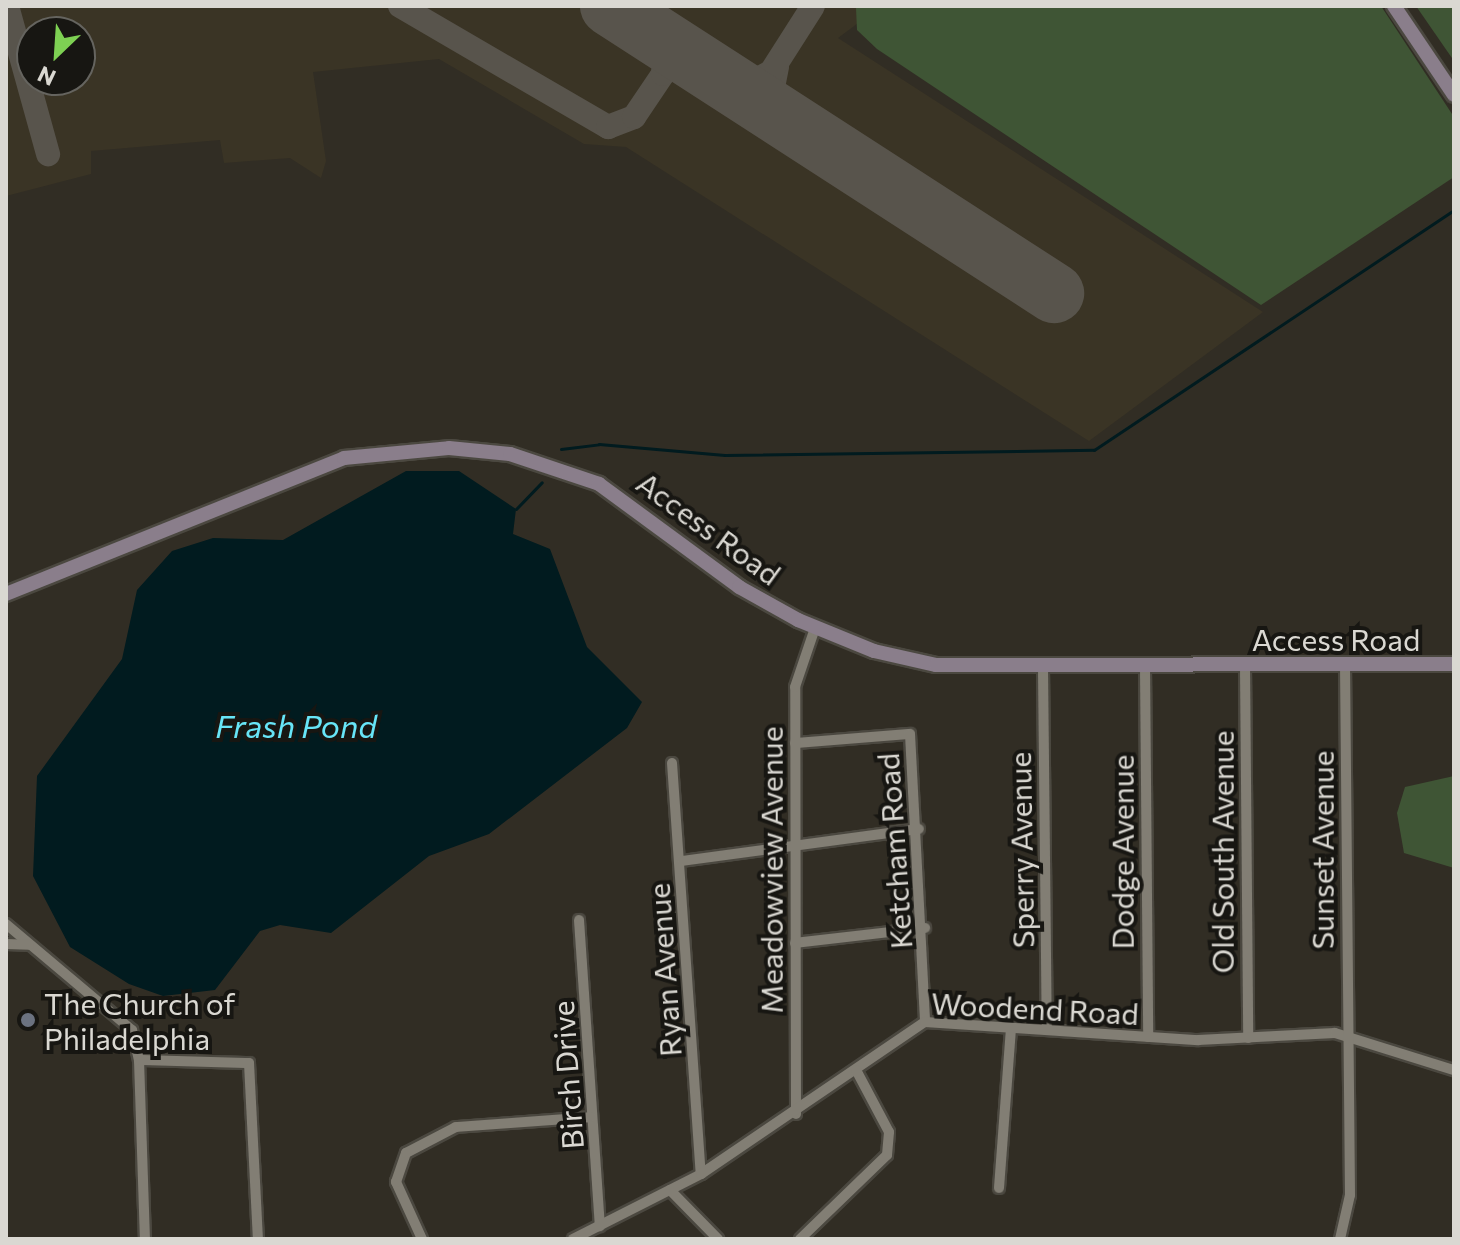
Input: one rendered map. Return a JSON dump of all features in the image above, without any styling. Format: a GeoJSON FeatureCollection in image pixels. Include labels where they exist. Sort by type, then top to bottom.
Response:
{"type":"FeatureCollection","features":[{"type":"Feature","properties":{"kind":"main road"},"geometry":{"type":"LineString","coordinates":[[1394,6],[1454,95]]}},
{"type":"Feature","properties":{"kind":"main road","name":"Access Road"},"geometry":{"type":"LineString","coordinates":[[6,594],[344,458],[449,448],[538,461],[607,488],[739,587],[815,628],[936,665],[1043,668],[1454,664]]}},
{"type":"Feature","properties":{"kind":"street","name":"Meadowview Avenue"},"geometry":{"type":"LineString","coordinates":[[796,1114],[795,687],[815,628]]}},
{"type":"Feature","properties":{"kind":"street","name":"Old South Avenue"},"geometry":{"type":"LineString","coordinates":[[1245,666],[1248,1038]]}},
{"type":"Feature","properties":{"kind":"street","name":"Sunset Avenue"},"geometry":{"type":"LineString","coordinates":[[1340,1239],[1350,1195],[1345,666]]}},
{"type":"Feature","properties":{"kind":"street","name":"Dodge Avenue"},"geometry":{"type":"LineString","coordinates":[[1145,667],[1148,1037]]}},
{"type":"Feature","properties":{"kind":"street","name":"Sperry Avenue"},"geometry":{"type":"LineString","coordinates":[[1043,668],[1047,1030]]}},
{"type":"Feature","properties":{"kind":"street","name":"Ketcham Road"},"geometry":{"type":"LineString","coordinates":[[795,743],[902,730],[911,738],[925,928],[925,1022]]}},
{"type":"Feature","properties":{"kind":"street","name":"Ryan Avenue"},"geometry":{"type":"LineString","coordinates":[[672,763],[682,861],[701,1174]]}},
{"type":"Feature","properties":{"kind":"street"},"geometry":{"type":"LineString","coordinates":[[682,861],[919,829]]}},
{"type":"Feature","properties":{"kind":"street","name":"Birch Drive"},"geometry":{"type":"LineString","coordinates":[[579,920],[592,1117],[595,1232]]}},
{"type":"Feature","properties":{"kind":"street"},"geometry":{"type":"LineString","coordinates":[[6,924],[128,1024],[139,1060],[145,1239]]}},
{"type":"Feature","properties":{"kind":"street"},"geometry":{"type":"LineString","coordinates":[[795,943],[925,928]]}},
{"type":"Feature","properties":{"kind":"street"},"geometry":{"type":"LineString","coordinates":[[6,944],[31,945]]}},
{"type":"Feature","properties":{"kind":"street","name":"Woodend Road"},"geometry":{"type":"LineString","coordinates":[[573,1239],[595,1232],[701,1174],[796,1114],[925,1022],[1148,1037],[1347,1035],[1454,1070]]}},
{"type":"Feature","properties":{"kind":"street"},"geometry":{"type":"LineString","coordinates":[[999,1188],[1011,1028]]}},
{"type":"Feature","properties":{"kind":"street"},"geometry":{"type":"LineString","coordinates":[[139,1060],[249,1063],[258,1239]]}},
{"type":"Feature","properties":{"kind":"street"},"geometry":{"type":"LineString","coordinates":[[800,1239],[887,1155],[889,1132],[856,1070]]}},
{"type":"Feature","properties":{"kind":"street"},"geometry":{"type":"LineString","coordinates":[[422,1239],[396,1182],[406,1153],[456,1127],[592,1117]]}},
{"type":"Feature","properties":{"kind":"street"},"geometry":{"type":"LineString","coordinates":[[670,1190],[718,1239]]}},
{"type":"Feature","properties":{"kind":"shaded area"},"geometry":{"type":"Polygon","coordinates":[[[6,6],[881,6],[838,38],[1263,312],[1089,441],[626,147],[584,144],[439,59],[313,72],[326,161],[321,178],[290,158],[224,163],[220,140],[91,151],[91,174],[6,196],[6,6]]]}},
{"type":"Feature","properties":{"kind":"green space"},"geometry":{"type":"Polygon","coordinates":[[[1381,6],[1454,117],[1454,177],[1261,305],[877,49],[857,30],[856,8],[1381,6]]]}},
{"type":"Feature","properties":{"kind":"green space"},"geometry":{"type":"Polygon","coordinates":[[[1416,6],[1454,6],[1454,61],[1416,6]]]}},
{"type":"Feature","properties":{"kind":"green space"},"geometry":{"type":"Polygon","coordinates":[[[1454,776],[1454,868],[1404,853],[1397,813],[1405,787],[1454,776]]]}},
{"type":"Feature","properties":{"kind":"water","name":"Frash Pond"},"geometry":{"type":"Polygon","coordinates":[[[406,471],[459,471],[516,509],[513,534],[550,549],[587,647],[642,702],[627,728],[489,834],[429,856],[331,933],[280,925],[260,931],[215,990],[163,996],[129,984],[70,947],[33,876],[37,776],[122,659],[137,590],[172,551],[213,538],[283,540],[406,471]]]}},
{"type":"Feature","properties":{"kind":"waterway"},"geometry":{"type":"LineString","coordinates":[[561,449],[599,444],[725,455],[1094,450],[1454,210]]}},
{"type":"Feature","properties":{"kind":"waterway"},"geometry":{"type":"LineString","coordinates":[[516,509],[542,482]]}},
{"type":"Feature","properties":{"kind":"taxiway"},"geometry":{"type":"LineString","coordinates":[[7,6],[48,154]]}},
{"type":"Feature","properties":{"kind":"taxiway"},"geometry":{"type":"LineString","coordinates":[[400,6],[608,127],[634,117],[665,71],[684,63],[703,66]]}},
{"type":"Feature","properties":{"kind":"taxiway"},"geometry":{"type":"LineString","coordinates":[[725,80],[752,82],[771,72],[813,6]]}},
{"type":"Feature","properties":{"kind":"taxiway"},"geometry":{"type":"LineString","coordinates":[[654,35],[665,54],[663,74]]}},
{"type":"Feature","properties":{"kind":"taxiway"},"geometry":{"type":"LineString","coordinates":[[777,67],[772,92],[785,119]]}},
{"type":"Feature","properties":{"kind":"runway"},"geometry":{"type":"LineString","coordinates":[[610,6],[1054,293]]}},
{"type":"Feature","properties":{"kind":"place","name":"The Church of Philadelphia"},"geometry":{"type":"Point","coordinates":[28,1020]}}]}
